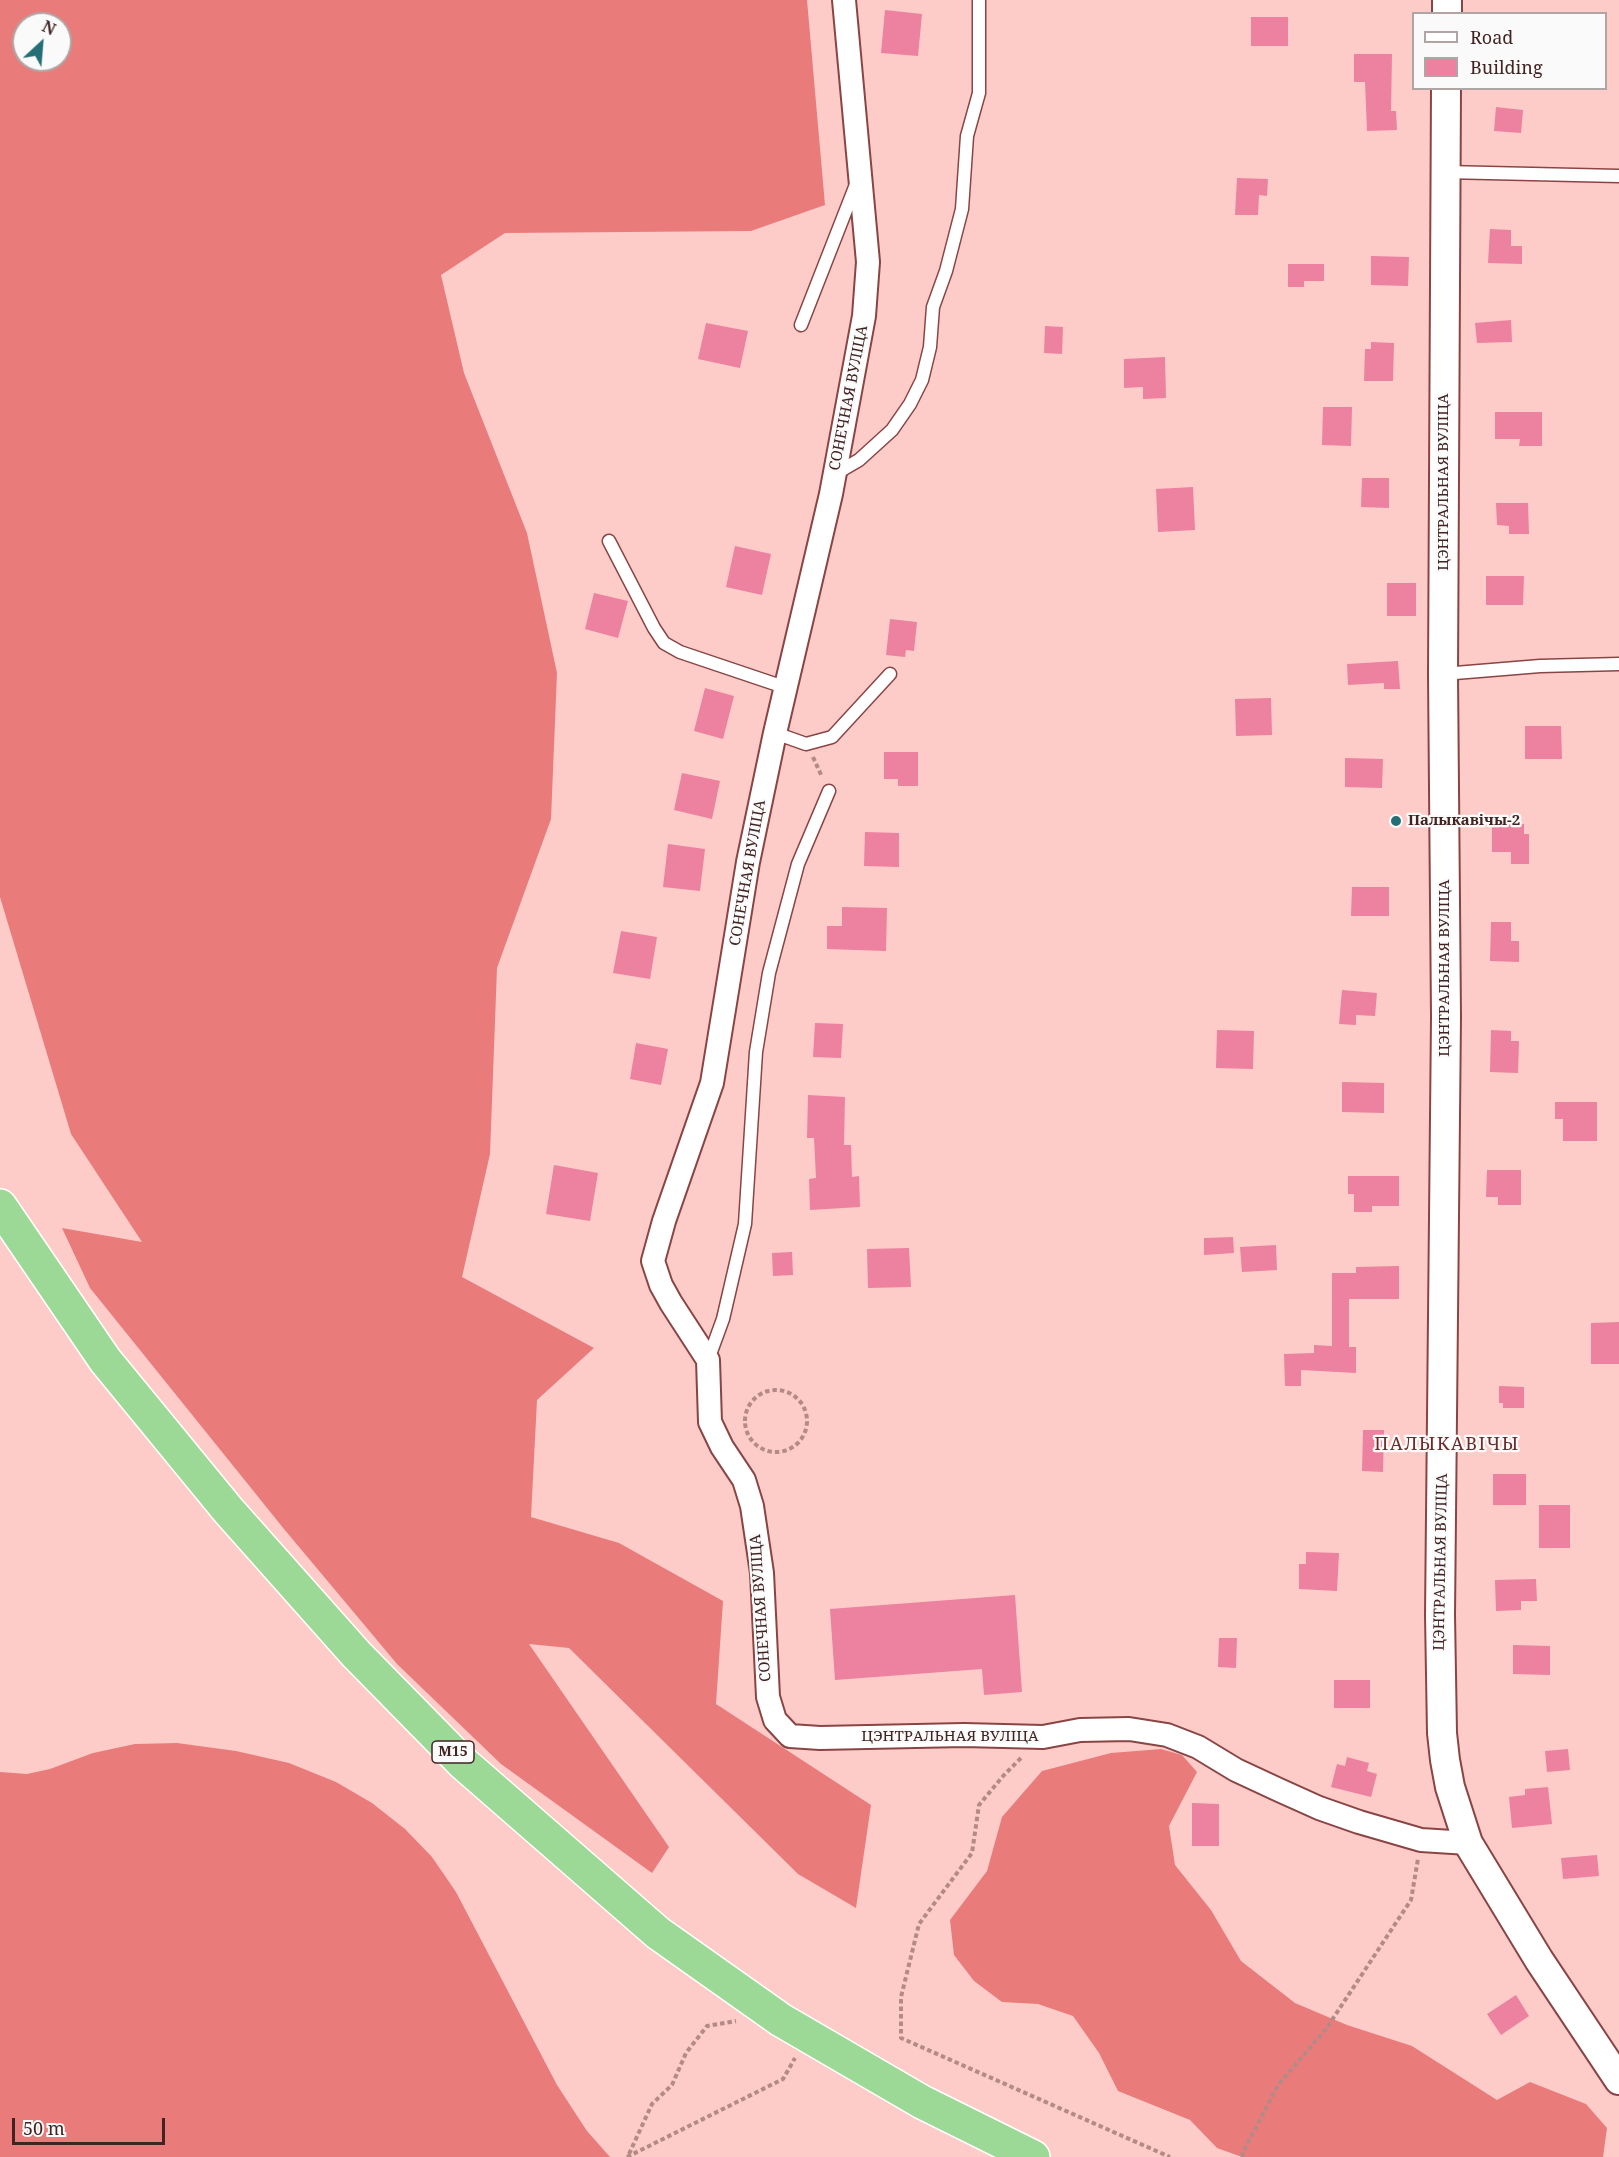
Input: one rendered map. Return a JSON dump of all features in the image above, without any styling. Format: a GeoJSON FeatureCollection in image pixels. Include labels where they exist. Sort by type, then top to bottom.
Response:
{"type":"FeatureCollection","features":[{"type":"Feature","properties":{"kind":"highway","name":"М15"},"geometry":{"type":"LineString","coordinates":[[0,1206],[105,1360],[228,1510],[356,1654],[463,1763],[658,1933],[773,2014],[808,2037],[922,2102],[1033,2157]]}},
{"type":"Feature","properties":{"kind":"street","name":"СОНЕЧНАЯ ВУЛІЦА"},"geometry":{"type":"LineString","coordinates":[[776,1720],[768,1697],[762,1573],[752,1506],[744,1480],[710,1422],[708,1360],[666,1294],[653,1261],[664,1221],[712,1083],[748,862],[775,733],[835,474],[864,316],[868,262],[844,0]]}},
{"type":"Feature","properties":{"kind":"street","name":"ЦЭНТРАЛЬНАЯ ВУЛІЦА"},"geometry":{"type":"LineString","coordinates":[[1446,90],[1443,674],[1446,1017],[1440,1692],[1445,1760],[1450,1787],[1468,1843],[1539,1960],[1619,2080]]}},
{"type":"Feature","properties":{"kind":"street","name":"ЦЭНТРАЛЬНАЯ ВУЛІЦА"},"geometry":{"type":"LineString","coordinates":[[776,1720],[790,1736],[820,1738],[964,1735],[1043,1737],[1080,1730],[1109,1729],[1129,1729],[1167,1735],[1198,1747],[1236,1770],[1319,1808],[1422,1840],[1468,1843]]}},
{"type":"Feature","properties":{"kind":"lane"},"geometry":{"type":"LineString","coordinates":[[835,474],[859,460],[892,429],[910,404],[922,380],[930,347],[933,307],[946,271],[962,209],[967,136],[979,93],[979,0]]}},
{"type":"Feature","properties":{"kind":"lane"},"geometry":{"type":"LineString","coordinates":[[1445,172],[1619,176]]}},
{"type":"Feature","properties":{"kind":"lane"},"geometry":{"type":"LineString","coordinates":[[801,325],[859,176]]}},
{"type":"Feature","properties":{"kind":"lane"},"geometry":{"type":"LineString","coordinates":[[609,542],[664,643],[680,652],[787,688]]}},
{"type":"Feature","properties":{"kind":"lane"},"geometry":{"type":"LineString","coordinates":[[1443,674],[1540,666],[1619,664]]}},
{"type":"Feature","properties":{"kind":"lane"},"geometry":{"type":"LineString","coordinates":[[775,733],[806,744],[832,737],[890,674]]}},
{"type":"Feature","properties":{"kind":"lane"},"geometry":{"type":"LineString","coordinates":[[708,1360],[723,1319],[745,1224],[756,1052],[769,973],[798,864],[829,791]]}},
{"type":"Feature","properties":{"kind":"path"},"geometry":{"type":"LineString","coordinates":[[806,744],[829,791]]}},
{"type":"Feature","properties":{"kind":"path"},"geometry":{"type":"LineString","coordinates":[[767,1391],[787,1392],[795,1397],[806,1413],[805,1432],[800,1441],[784,1452],[774,1453],[756,1446],[745,1429],[746,1410],[758,1395],[767,1391]]}},
{"type":"Feature","properties":{"kind":"path"},"geometry":{"type":"LineString","coordinates":[[1043,1737],[1004,1774],[979,1805],[972,1853],[919,1924],[901,1997],[901,2038],[1170,2157]]}},
{"type":"Feature","properties":{"kind":"path"},"geometry":{"type":"LineString","coordinates":[[1242,2157],[1278,2085],[1326,2030],[1411,1900],[1422,1840]]}},
{"type":"Feature","properties":{"kind":"path"},"geometry":{"type":"LineString","coordinates":[[628,2156],[652,2104],[672,2085],[686,2053],[707,2026],[773,2014]]}},
{"type":"Feature","properties":{"kind":"path"},"geometry":{"type":"LineString","coordinates":[[628,2156],[783,2079],[808,2037]]}},
{"type":"Feature","properties":{"kind":"shaded area"},"geometry":{"type":"Polygon","coordinates":[[[0,0],[807,0],[825,205],[751,231],[505,233],[441,275],[464,373],[527,533],[557,673],[551,819],[497,968],[490,1154],[462,1277],[594,1348],[537,1400],[531,1517],[619,1543],[723,1601],[716,1704],[871,1805],[856,1908],[798,1874],[569,1648],[529,1644],[669,1847],[652,1873],[501,1764],[397,1664],[284,1529],[90,1288],[62,1228],[142,1242],[71,1134],[0,897],[0,0]]]}},
{"type":"Feature","properties":{"kind":"shaded area"},"geometry":{"type":"Polygon","coordinates":[[[177,1743],[236,1751],[289,1763],[336,1782],[372,1803],[405,1829],[432,1857],[456,1892],[557,2085],[587,2131],[610,2157],[0,2157],[0,1772],[27,1774],[50,1769],[93,1753],[135,1744],[177,1743]]]}},
{"type":"Feature","properties":{"kind":"shaded area"},"geometry":{"type":"Polygon","coordinates":[[[1161,1749],[1182,1755],[1197,1772],[1169,1826],[1175,1865],[1211,1910],[1241,1961],[1295,2003],[1347,2025],[1412,2046],[1497,2100],[1530,2082],[1586,2104],[1607,2128],[1603,2157],[1242,2157],[1217,2148],[1190,2120],[1118,2091],[1099,2053],[1073,2016],[1038,2004],[1002,2002],[974,1981],[954,1955],[950,1920],[987,1871],[1002,1817],[1042,1771],[1111,1753],[1161,1749]]]}},
{"type":"Feature","properties":{"kind":"building"},"geometry":{"type":"Polygon","coordinates":[[[885,10],[922,14],[918,56],[881,53],[885,10]]]}},
{"type":"Feature","properties":{"kind":"building"},"geometry":{"type":"Polygon","coordinates":[[[1251,17],[1288,17],[1288,46],[1251,46],[1251,17]]]}},
{"type":"Feature","properties":{"kind":"building"},"geometry":{"type":"Polygon","coordinates":[[[1354,54],[1392,54],[1391,111],[1396,111],[1397,130],[1367,131],[1365,82],[1354,82],[1354,54]]]}},
{"type":"Feature","properties":{"kind":"building"},"geometry":{"type":"Polygon","coordinates":[[[1496,107],[1523,110],[1521,133],[1494,131],[1496,107]]]}},
{"type":"Feature","properties":{"kind":"building"},"geometry":{"type":"Polygon","coordinates":[[[1237,178],[1268,179],[1267,196],[1259,195],[1258,215],[1235,215],[1237,178]]]}},
{"type":"Feature","properties":{"kind":"building"},"geometry":{"type":"Polygon","coordinates":[[[1490,229],[1511,230],[1511,246],[1522,246],[1522,264],[1488,263],[1490,229]]]}},
{"type":"Feature","properties":{"kind":"building"},"geometry":{"type":"Polygon","coordinates":[[[1371,256],[1409,257],[1408,286],[1371,285],[1371,256]]]}},
{"type":"Feature","properties":{"kind":"building"},"geometry":{"type":"Polygon","coordinates":[[[1288,264],[1324,264],[1324,281],[1304,281],[1304,287],[1288,287],[1288,264]]]}},
{"type":"Feature","properties":{"kind":"building"},"geometry":{"type":"Polygon","coordinates":[[[1511,320],[1512,342],[1477,343],[1475,323],[1511,320]]]}},
{"type":"Feature","properties":{"kind":"building"},"geometry":{"type":"Polygon","coordinates":[[[706,323],[748,331],[740,368],[698,359],[706,323]]]}},
{"type":"Feature","properties":{"kind":"building"},"geometry":{"type":"Polygon","coordinates":[[[1045,326],[1063,327],[1062,354],[1044,353],[1045,326]]]}},
{"type":"Feature","properties":{"kind":"building"},"geometry":{"type":"Polygon","coordinates":[[[1371,342],[1394,343],[1393,381],[1364,381],[1365,349],[1371,349],[1371,342]]]}},
{"type":"Feature","properties":{"kind":"building"},"geometry":{"type":"Polygon","coordinates":[[[1165,357],[1166,398],[1143,399],[1143,387],[1124,388],[1124,359],[1165,357]]]}},
{"type":"Feature","properties":{"kind":"building"},"geometry":{"type":"Polygon","coordinates":[[[1323,407],[1352,407],[1351,446],[1322,445],[1323,407]]]}},
{"type":"Feature","properties":{"kind":"building"},"geometry":{"type":"Polygon","coordinates":[[[1495,412],[1542,412],[1542,446],[1519,446],[1520,439],[1495,439],[1495,412]]]}},
{"type":"Feature","properties":{"kind":"building"},"geometry":{"type":"Polygon","coordinates":[[[1362,478],[1389,478],[1389,508],[1361,507],[1362,478]]]}},
{"type":"Feature","properties":{"kind":"building"},"geometry":{"type":"Polygon","coordinates":[[[1193,487],[1195,530],[1158,532],[1156,489],[1193,487]]]}},
{"type":"Feature","properties":{"kind":"building"},"geometry":{"type":"Polygon","coordinates":[[[1496,503],[1528,503],[1529,534],[1509,534],[1509,526],[1497,525],[1496,503]]]}},
{"type":"Feature","properties":{"kind":"building"},"geometry":{"type":"Polygon","coordinates":[[[735,546],[771,554],[762,595],[726,587],[735,546]]]}},
{"type":"Feature","properties":{"kind":"building"},"geometry":{"type":"Polygon","coordinates":[[[1486,576],[1524,576],[1523,605],[1486,605],[1486,576]]]}},
{"type":"Feature","properties":{"kind":"building"},"geometry":{"type":"Polygon","coordinates":[[[1387,583],[1416,583],[1416,616],[1387,616],[1387,583]]]}},
{"type":"Feature","properties":{"kind":"building"},"geometry":{"type":"Polygon","coordinates":[[[594,593],[628,601],[618,638],[585,629],[594,593]]]}},
{"type":"Feature","properties":{"kind":"building"},"geometry":{"type":"Polygon","coordinates":[[[890,619],[917,622],[914,651],[906,650],[905,657],[886,655],[890,619]]]}},
{"type":"Feature","properties":{"kind":"building"},"geometry":{"type":"Polygon","coordinates":[[[1398,661],[1400,689],[1384,689],[1384,683],[1348,685],[1347,664],[1398,661]]]}},
{"type":"Feature","properties":{"kind":"building"},"geometry":{"type":"Polygon","coordinates":[[[705,688],[734,696],[723,739],[694,731],[705,688]]]}},
{"type":"Feature","properties":{"kind":"building"},"geometry":{"type":"Polygon","coordinates":[[[1271,698],[1272,735],[1236,736],[1235,699],[1271,698]]]}},
{"type":"Feature","properties":{"kind":"building"},"geometry":{"type":"Polygon","coordinates":[[[1525,726],[1561,726],[1562,759],[1525,759],[1525,726]]]}},
{"type":"Feature","properties":{"kind":"building"},"geometry":{"type":"Polygon","coordinates":[[[884,752],[918,752],[918,786],[898,786],[898,779],[884,779],[884,752]]]}},
{"type":"Feature","properties":{"kind":"building"},"geometry":{"type":"Polygon","coordinates":[[[1345,758],[1383,759],[1382,788],[1345,787],[1345,758]]]}},
{"type":"Feature","properties":{"kind":"building"},"geometry":{"type":"Polygon","coordinates":[[[682,773],[720,781],[712,819],[674,810],[682,773]]]}},
{"type":"Feature","properties":{"kind":"building"},"geometry":{"type":"Polygon","coordinates":[[[1492,824],[1524,824],[1524,834],[1529,834],[1529,864],[1511,864],[1511,852],[1492,852],[1492,824]]]}},
{"type":"Feature","properties":{"kind":"building"},"geometry":{"type":"Polygon","coordinates":[[[865,832],[899,833],[899,867],[864,866],[865,832]]]}},
{"type":"Feature","properties":{"kind":"building"},"geometry":{"type":"Polygon","coordinates":[[[668,844],[705,849],[700,891],[663,887],[668,844]]]}},
{"type":"Feature","properties":{"kind":"building"},"geometry":{"type":"Polygon","coordinates":[[[1352,887],[1389,887],[1389,916],[1351,916],[1352,887]]]}},
{"type":"Feature","properties":{"kind":"building"},"geometry":{"type":"Polygon","coordinates":[[[842,907],[887,908],[886,951],[827,949],[827,926],[842,926],[842,907]]]}},
{"type":"Feature","properties":{"kind":"building"},"geometry":{"type":"Polygon","coordinates":[[[1491,922],[1511,922],[1511,941],[1519,941],[1519,962],[1490,961],[1491,922]]]}},
{"type":"Feature","properties":{"kind":"building"},"geometry":{"type":"Polygon","coordinates":[[[621,931],[657,937],[650,979],[613,973],[621,931]]]}},
{"type":"Feature","properties":{"kind":"building"},"geometry":{"type":"Polygon","coordinates":[[[1342,990],[1377,993],[1375,1016],[1356,1015],[1356,1025],[1339,1024],[1342,990]]]}},
{"type":"Feature","properties":{"kind":"building"},"geometry":{"type":"Polygon","coordinates":[[[815,1023],[843,1024],[841,1058],[813,1057],[815,1023]]]}},
{"type":"Feature","properties":{"kind":"building"},"geometry":{"type":"Polygon","coordinates":[[[1217,1030],[1254,1031],[1253,1069],[1216,1068],[1217,1030]]]}},
{"type":"Feature","properties":{"kind":"building"},"geometry":{"type":"Polygon","coordinates":[[[1491,1030],[1511,1031],[1511,1041],[1519,1041],[1518,1073],[1490,1072],[1491,1030]]]}},
{"type":"Feature","properties":{"kind":"building"},"geometry":{"type":"Polygon","coordinates":[[[636,1043],[668,1049],[661,1085],[630,1079],[636,1043]]]}},
{"type":"Feature","properties":{"kind":"building"},"geometry":{"type":"Polygon","coordinates":[[[1342,1082],[1384,1083],[1384,1113],[1342,1112],[1342,1082]]]}},
{"type":"Feature","properties":{"kind":"building"},"geometry":{"type":"Polygon","coordinates":[[[808,1095],[845,1097],[844,1145],[851,1145],[852,1177],[859,1176],[860,1207],[810,1210],[809,1179],[816,1178],[814,1138],[807,1138],[808,1095]]]}},
{"type":"Feature","properties":{"kind":"building"},"geometry":{"type":"Polygon","coordinates":[[[1555,1102],[1597,1102],[1597,1141],[1563,1141],[1563,1119],[1555,1119],[1555,1102]]]}},
{"type":"Feature","properties":{"kind":"building"},"geometry":{"type":"Polygon","coordinates":[[[554,1165],[598,1173],[590,1221],[546,1214],[554,1165]]]}},
{"type":"Feature","properties":{"kind":"building"},"geometry":{"type":"Polygon","coordinates":[[[1487,1170],[1521,1170],[1521,1205],[1498,1205],[1498,1197],[1486,1197],[1487,1170]]]}},
{"type":"Feature","properties":{"kind":"building"},"geometry":{"type":"Polygon","coordinates":[[[1348,1176],[1399,1176],[1399,1206],[1372,1206],[1372,1212],[1354,1212],[1354,1194],[1348,1194],[1348,1176]]]}},
{"type":"Feature","properties":{"kind":"building"},"geometry":{"type":"Polygon","coordinates":[[[1233,1237],[1234,1253],[1204,1255],[1204,1238],[1233,1237]]]}},
{"type":"Feature","properties":{"kind":"building"},"geometry":{"type":"Polygon","coordinates":[[[1276,1245],[1277,1270],[1242,1272],[1240,1247],[1276,1245]]]}},
{"type":"Feature","properties":{"kind":"building"},"geometry":{"type":"Polygon","coordinates":[[[909,1248],[911,1287],[868,1288],[867,1249],[909,1248]]]}},
{"type":"Feature","properties":{"kind":"building"},"geometry":{"type":"Polygon","coordinates":[[[792,1252],[793,1275],[773,1276],[772,1253],[792,1252]]]}},
{"type":"Feature","properties":{"kind":"building"},"geometry":{"type":"Polygon","coordinates":[[[1399,1266],[1399,1299],[1349,1299],[1349,1347],[1356,1347],[1356,1373],[1301,1370],[1301,1386],[1285,1386],[1284,1354],[1314,1353],[1314,1345],[1332,1346],[1332,1273],[1356,1273],[1356,1267],[1399,1266]]]}},
{"type":"Feature","properties":{"kind":"building"},"geometry":{"type":"Polygon","coordinates":[[[1619,1322],[1619,1364],[1591,1364],[1591,1323],[1619,1322]]]}},
{"type":"Feature","properties":{"kind":"building"},"geometry":{"type":"Polygon","coordinates":[[[1499,1386],[1524,1387],[1524,1408],[1503,1408],[1503,1403],[1499,1403],[1499,1386]]]}},
{"type":"Feature","properties":{"kind":"building"},"geometry":{"type":"Polygon","coordinates":[[[1363,1430],[1384,1430],[1383,1472],[1362,1471],[1363,1430]]]}},
{"type":"Feature","properties":{"kind":"building"},"geometry":{"type":"Polygon","coordinates":[[[1493,1474],[1526,1474],[1526,1505],[1493,1505],[1493,1474]]]}},
{"type":"Feature","properties":{"kind":"building"},"geometry":{"type":"Polygon","coordinates":[[[1539,1505],[1570,1505],[1570,1548],[1539,1548],[1539,1505]]]}},
{"type":"Feature","properties":{"kind":"building"},"geometry":{"type":"Polygon","coordinates":[[[1306,1552],[1339,1553],[1337,1591],[1299,1589],[1299,1564],[1306,1564],[1306,1552]]]}},
{"type":"Feature","properties":{"kind":"building"},"geometry":{"type":"Polygon","coordinates":[[[1536,1579],[1537,1601],[1521,1601],[1521,1610],[1496,1611],[1495,1580],[1536,1579]]]}},
{"type":"Feature","properties":{"kind":"building"},"geometry":{"type":"Polygon","coordinates":[[[1015,1595],[1022,1692],[984,1695],[982,1669],[835,1680],[830,1609],[1015,1595]]]}},
{"type":"Feature","properties":{"kind":"building"},"geometry":{"type":"Polygon","coordinates":[[[1219,1638],[1237,1638],[1236,1668],[1218,1667],[1219,1638]]]}},
{"type":"Feature","properties":{"kind":"building"},"geometry":{"type":"Polygon","coordinates":[[[1513,1645],[1550,1646],[1550,1675],[1513,1674],[1513,1645]]]}},
{"type":"Feature","properties":{"kind":"building"},"geometry":{"type":"Polygon","coordinates":[[[1334,1680],[1370,1680],[1370,1708],[1334,1708],[1334,1680]]]}},
{"type":"Feature","properties":{"kind":"building"},"geometry":{"type":"Polygon","coordinates":[[[1568,1749],[1570,1770],[1547,1772],[1545,1751],[1568,1749]]]}},
{"type":"Feature","properties":{"kind":"building"},"geometry":{"type":"Polygon","coordinates":[[[1347,1757],[1369,1763],[1367,1771],[1377,1774],[1371,1797],[1331,1787],[1337,1764],[1345,1766],[1347,1757]]]}},
{"type":"Feature","properties":{"kind":"building"},"geometry":{"type":"Polygon","coordinates":[[[1548,1787],[1552,1824],[1512,1828],[1509,1797],[1525,1795],[1525,1789],[1548,1787]]]}},
{"type":"Feature","properties":{"kind":"building"},"geometry":{"type":"Polygon","coordinates":[[[1192,1803],[1219,1804],[1219,1846],[1192,1846],[1192,1803]]]}},
{"type":"Feature","properties":{"kind":"building"},"geometry":{"type":"Polygon","coordinates":[[[1597,1855],[1599,1876],[1563,1879],[1561,1858],[1597,1855]]]}},
{"type":"Feature","properties":{"kind":"building"},"geometry":{"type":"Polygon","coordinates":[[[1516,1995],[1529,2016],[1501,2035],[1487,2014],[1516,1995]]]}},
{"type":"Feature","properties":{"kind":"place","name":"Палыкавічы-2"},"geometry":{"type":"Point","coordinates":[1396,821]}},
{"type":"Feature","properties":{"kind":"district","name":"ПАЛЫКАВІЧЫ"},"geometry":{"type":"Point","coordinates":[1447,1445]}}]}
